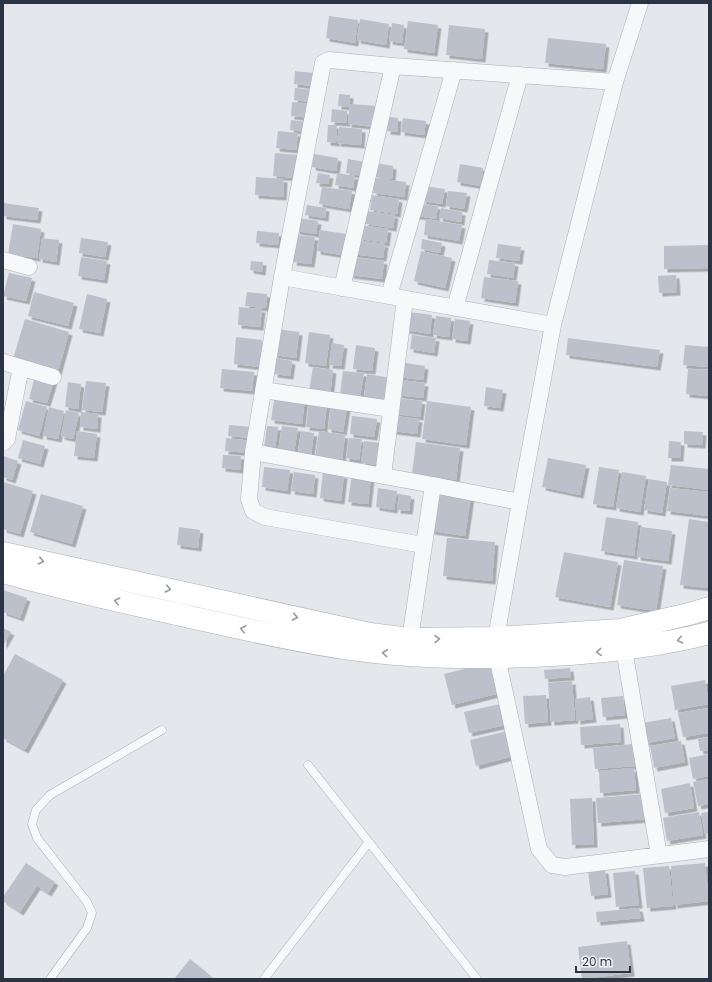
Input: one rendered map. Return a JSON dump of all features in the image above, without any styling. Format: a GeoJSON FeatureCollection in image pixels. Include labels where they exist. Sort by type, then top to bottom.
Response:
{"type":"FeatureCollection","features":[{"type":"Feature","properties":{"kind":"main road"},"geometry":{"type":"LineString","coordinates":[[3,553],[370,634],[497,648],[534,656],[652,646],[709,635]]}},
{"type":"Feature","properties":{"kind":"main road"},"geometry":{"type":"LineString","coordinates":[[3,572],[130,604],[293,640],[398,654],[449,657],[497,648],[620,630],[706,609]]}},
{"type":"Feature","properties":{"kind":"street"},"geometry":{"type":"LineString","coordinates":[[640,3],[615,82],[553,325],[520,502],[497,648],[539,849],[552,865],[565,867],[709,849]]}},
{"type":"Feature","properties":{"kind":"street"},"geometry":{"type":"LineString","coordinates":[[423,546],[265,516],[253,511],[249,499],[253,452],[282,277],[323,63],[329,60],[615,82]]}},
{"type":"Feature","properties":{"kind":"street"},"geometry":{"type":"LineString","coordinates":[[342,288],[393,66]]}},
{"type":"Feature","properties":{"kind":"street"},"geometry":{"type":"LineString","coordinates":[[389,296],[454,70]]}},
{"type":"Feature","properties":{"kind":"street"},"geometry":{"type":"LineString","coordinates":[[455,308],[520,75]]}},
{"type":"Feature","properties":{"kind":"street"},"geometry":{"type":"LineString","coordinates":[[3,260],[29,268]]}},
{"type":"Feature","properties":{"kind":"street"},"geometry":{"type":"LineString","coordinates":[[282,277],[553,325]]}},
{"type":"Feature","properties":{"kind":"street"},"geometry":{"type":"LineString","coordinates":[[382,476],[405,299]]}},
{"type":"Feature","properties":{"kind":"street"},"geometry":{"type":"LineString","coordinates":[[3,362],[53,377]]}},
{"type":"Feature","properties":{"kind":"street"},"geometry":{"type":"LineString","coordinates":[[3,443],[7,439],[22,368]]}},
{"type":"Feature","properties":{"kind":"street"},"geometry":{"type":"LineString","coordinates":[[263,390],[391,409]]}},
{"type":"Feature","properties":{"kind":"street"},"geometry":{"type":"LineString","coordinates":[[253,452],[520,502]]}},
{"type":"Feature","properties":{"kind":"street"},"geometry":{"type":"LineString","coordinates":[[410,639],[433,485]]}},
{"type":"Feature","properties":{"kind":"street"},"geometry":{"type":"LineString","coordinates":[[706,609],[709,635]]}},
{"type":"Feature","properties":{"kind":"street"},"geometry":{"type":"LineString","coordinates":[[624,649],[659,855]]}},
{"type":"Feature","properties":{"kind":"lane"},"geometry":{"type":"LineString","coordinates":[[50,979],[87,928],[92,913],[87,902],[37,838],[32,824],[36,810],[50,795],[162,730]]}},
{"type":"Feature","properties":{"kind":"lane"},"geometry":{"type":"LineString","coordinates":[[308,765],[477,979]]}},
{"type":"Feature","properties":{"kind":"lane"},"geometry":{"type":"LineString","coordinates":[[264,979],[369,842]]}},
{"type":"Feature","properties":{"kind":"building"},"geometry":{"type":"Polygon","coordinates":[[[329,16],[358,20],[355,43],[326,38],[329,16]]]}},
{"type":"Feature","properties":{"kind":"building"},"geometry":{"type":"Polygon","coordinates":[[[360,19],[389,24],[386,45],[357,40],[360,19]]]}},
{"type":"Feature","properties":{"kind":"building"},"geometry":{"type":"Polygon","coordinates":[[[408,21],[438,25],[434,53],[404,49],[408,21]]]}},
{"type":"Feature","properties":{"kind":"building"},"geometry":{"type":"Polygon","coordinates":[[[392,23],[404,25],[402,43],[389,41],[392,23]]]}},
{"type":"Feature","properties":{"kind":"building"},"geometry":{"type":"Polygon","coordinates":[[[449,25],[485,29],[482,59],[446,55],[449,25]]]}},
{"type":"Feature","properties":{"kind":"building"},"geometry":{"type":"Polygon","coordinates":[[[548,38],[606,44],[603,69],[545,63],[548,38]]]}},
{"type":"Feature","properties":{"kind":"building"},"geometry":{"type":"Polygon","coordinates":[[[295,71],[313,73],[312,86],[294,84],[295,71]]]}},
{"type":"Feature","properties":{"kind":"building"},"geometry":{"type":"Polygon","coordinates":[[[295,88],[312,90],[311,102],[294,100],[295,88]]]}},
{"type":"Feature","properties":{"kind":"building"},"geometry":{"type":"Polygon","coordinates":[[[339,94],[350,95],[349,107],[338,106],[339,94]]]}},
{"type":"Feature","properties":{"kind":"building"},"geometry":{"type":"Polygon","coordinates":[[[292,102],[313,104],[312,118],[291,116],[292,102]]]}},
{"type":"Feature","properties":{"kind":"building"},"geometry":{"type":"Polygon","coordinates":[[[350,104],[377,106],[375,127],[348,124],[350,104]]]}},
{"type":"Feature","properties":{"kind":"building"},"geometry":{"type":"Polygon","coordinates":[[[332,109],[347,111],[347,123],[331,122],[332,109]]]}},
{"type":"Feature","properties":{"kind":"building"},"geometry":{"type":"Polygon","coordinates":[[[389,117],[398,118],[397,132],[387,131],[389,117]]]}},
{"type":"Feature","properties":{"kind":"building"},"geometry":{"type":"Polygon","coordinates":[[[403,118],[426,121],[424,135],[401,132],[403,118]]]}},
{"type":"Feature","properties":{"kind":"building"},"geometry":{"type":"Polygon","coordinates":[[[291,120],[309,122],[308,132],[290,130],[291,120]]]}},
{"type":"Feature","properties":{"kind":"building"},"geometry":{"type":"Polygon","coordinates":[[[328,125],[337,125],[336,143],[327,142],[328,125]]]}},
{"type":"Feature","properties":{"kind":"building"},"geometry":{"type":"Polygon","coordinates":[[[339,127],[362,129],[361,145],[337,143],[339,127]]]}},
{"type":"Feature","properties":{"kind":"building"},"geometry":{"type":"Polygon","coordinates":[[[278,131],[298,133],[296,150],[276,148],[278,131]]]}},
{"type":"Feature","properties":{"kind":"building"},"geometry":{"type":"Polygon","coordinates":[[[275,153],[298,155],[295,178],[273,176],[275,153]]]}},
{"type":"Feature","properties":{"kind":"building"},"geometry":{"type":"Polygon","coordinates":[[[314,154],[338,158],[336,171],[312,167],[314,154]]]}},
{"type":"Feature","properties":{"kind":"building"},"geometry":{"type":"Polygon","coordinates":[[[348,159],[365,162],[363,176],[346,173],[348,159]]]}},
{"type":"Feature","properties":{"kind":"building"},"geometry":{"type":"Polygon","coordinates":[[[376,163],[393,166],[392,179],[374,177],[376,163]]]}},
{"type":"Feature","properties":{"kind":"building"},"geometry":{"type":"Polygon","coordinates":[[[460,164],[483,168],[481,186],[457,182],[460,164]]]}},
{"type":"Feature","properties":{"kind":"building"},"geometry":{"type":"Polygon","coordinates":[[[318,173],[330,175],[328,184],[316,183],[318,173]]]}},
{"type":"Feature","properties":{"kind":"building"},"geometry":{"type":"Polygon","coordinates":[[[337,173],[355,176],[353,188],[335,185],[337,173]]]}},
{"type":"Feature","properties":{"kind":"building"},"geometry":{"type":"Polygon","coordinates":[[[256,177],[284,179],[283,197],[255,195],[256,177]]]}},
{"type":"Feature","properties":{"kind":"building"},"geometry":{"type":"Polygon","coordinates":[[[375,178],[406,182],[404,197],[373,193],[375,178]]]}},
{"type":"Feature","properties":{"kind":"building"},"geometry":{"type":"Polygon","coordinates":[[[424,186],[445,189],[442,204],[422,201],[424,186]]]}},
{"type":"Feature","properties":{"kind":"building"},"geometry":{"type":"Polygon","coordinates":[[[322,187],[352,191],[349,209],[319,204],[322,187]]]}},
{"type":"Feature","properties":{"kind":"building"},"geometry":{"type":"Polygon","coordinates":[[[448,191],[467,193],[464,209],[446,206],[448,191]]]}},
{"type":"Feature","properties":{"kind":"building"},"geometry":{"type":"Polygon","coordinates":[[[372,195],[399,199],[397,214],[370,210],[372,195]]]}},
{"type":"Feature","properties":{"kind":"building"},"geometry":{"type":"Polygon","coordinates":[[[3,203],[39,208],[37,220],[3,216],[3,203]]]}},
{"type":"Feature","properties":{"kind":"building"},"geometry":{"type":"Polygon","coordinates":[[[414,203],[438,206],[436,219],[412,215],[414,203]]]}},
{"type":"Feature","properties":{"kind":"building"},"geometry":{"type":"Polygon","coordinates":[[[307,205],[326,208],[325,218],[305,215],[307,205]]]}},
{"type":"Feature","properties":{"kind":"building"},"geometry":{"type":"Polygon","coordinates":[[[441,208],[462,212],[461,222],[439,218],[441,208]]]}},
{"type":"Feature","properties":{"kind":"building"},"geometry":{"type":"Polygon","coordinates":[[[367,211],[395,215],[393,228],[365,224],[367,211]]]}},
{"type":"Feature","properties":{"kind":"building"},"geometry":{"type":"Polygon","coordinates":[[[298,218],[318,221],[316,234],[296,231],[298,218]]]}},
{"type":"Feature","properties":{"kind":"building"},"geometry":{"type":"Polygon","coordinates":[[[426,219],[462,225],[459,241],[424,235],[426,219]]]}},
{"type":"Feature","properties":{"kind":"building"},"geometry":{"type":"Polygon","coordinates":[[[13,224],[41,229],[37,258],[8,254],[13,224]]]}},
{"type":"Feature","properties":{"kind":"building"},"geometry":{"type":"Polygon","coordinates":[[[360,225],[388,229],[386,243],[359,239],[360,225]]]}},
{"type":"Feature","properties":{"kind":"building"},"geometry":{"type":"Polygon","coordinates":[[[320,230],[346,234],[342,255],[317,251],[320,230]]]}},
{"type":"Feature","properties":{"kind":"building"},"geometry":{"type":"Polygon","coordinates":[[[257,231],[279,233],[278,245],[256,243],[257,231]]]}},
{"type":"Feature","properties":{"kind":"building"},"geometry":{"type":"Polygon","coordinates":[[[296,235],[315,237],[311,264],[293,262],[296,235]]]}},
{"type":"Feature","properties":{"kind":"building"},"geometry":{"type":"Polygon","coordinates":[[[42,238],[59,240],[56,262],[39,259],[42,238]]]}},
{"type":"Feature","properties":{"kind":"building"},"geometry":{"type":"Polygon","coordinates":[[[81,238],[108,242],[105,257],[79,253],[81,238]]]}},
{"type":"Feature","properties":{"kind":"building"},"geometry":{"type":"Polygon","coordinates":[[[422,239],[442,243],[440,253],[421,249],[422,239]]]}},
{"type":"Feature","properties":{"kind":"building"},"geometry":{"type":"Polygon","coordinates":[[[355,240],[385,244],[383,258],[353,254],[355,240]]]}},
{"type":"Feature","properties":{"kind":"building"},"geometry":{"type":"Polygon","coordinates":[[[498,244],[521,247],[519,261],[496,258],[498,244]]]}},
{"type":"Feature","properties":{"kind":"building"},"geometry":{"type":"Polygon","coordinates":[[[709,245],[709,268],[664,269],[664,246],[709,245]]]}},
{"type":"Feature","properties":{"kind":"building"},"geometry":{"type":"Polygon","coordinates":[[[421,251],[452,258],[445,288],[414,281],[421,251]]]}},
{"type":"Feature","properties":{"kind":"building"},"geometry":{"type":"Polygon","coordinates":[[[81,257],[107,261],[104,280],[78,276],[81,257]]]}},
{"type":"Feature","properties":{"kind":"building"},"geometry":{"type":"Polygon","coordinates":[[[353,257],[384,261],[382,279],[350,275],[353,257]]]}},
{"type":"Feature","properties":{"kind":"building"},"geometry":{"type":"Polygon","coordinates":[[[489,260],[515,263],[513,278],[487,274],[489,260]]]}},
{"type":"Feature","properties":{"kind":"building"},"geometry":{"type":"Polygon","coordinates":[[[251,261],[263,262],[262,272],[250,270],[251,261]]]}},
{"type":"Feature","properties":{"kind":"building"},"geometry":{"type":"Polygon","coordinates":[[[9,273],[32,278],[26,301],[3,296],[9,273]]]}},
{"type":"Feature","properties":{"kind":"building"},"geometry":{"type":"Polygon","coordinates":[[[676,275],[677,292],[659,293],[658,276],[676,275]]]}},
{"type":"Feature","properties":{"kind":"building"},"geometry":{"type":"Polygon","coordinates":[[[484,277],[518,281],[515,303],[481,298],[484,277]]]}},
{"type":"Feature","properties":{"kind":"building"},"geometry":{"type":"Polygon","coordinates":[[[34,292],[74,303],[68,326],[28,316],[34,292]]]}},
{"type":"Feature","properties":{"kind":"building"},"geometry":{"type":"Polygon","coordinates":[[[247,292],[267,294],[266,308],[245,306],[247,292]]]}},
{"type":"Feature","properties":{"kind":"building"},"geometry":{"type":"Polygon","coordinates":[[[87,294],[107,299],[100,333],[79,329],[87,294]]]}},
{"type":"Feature","properties":{"kind":"building"},"geometry":{"type":"Polygon","coordinates":[[[239,307],[262,309],[260,327],[238,325],[239,307]]]}},
{"type":"Feature","properties":{"kind":"building"},"geometry":{"type":"Polygon","coordinates":[[[409,312],[432,315],[430,334],[406,330],[409,312]]]}},
{"type":"Feature","properties":{"kind":"building"},"geometry":{"type":"Polygon","coordinates":[[[436,316],[451,318],[449,337],[433,335],[436,316]]]}},
{"type":"Feature","properties":{"kind":"building"},"geometry":{"type":"Polygon","coordinates":[[[25,319],[69,332],[58,372],[13,359],[25,319]]]}},
{"type":"Feature","properties":{"kind":"building"},"geometry":{"type":"Polygon","coordinates":[[[455,319],[470,321],[467,341],[452,339],[455,319]]]}},
{"type":"Feature","properties":{"kind":"building"},"geometry":{"type":"Polygon","coordinates":[[[277,329],[299,332],[296,358],[274,355],[277,329]]]}},
{"type":"Feature","properties":{"kind":"building"},"geometry":{"type":"Polygon","coordinates":[[[309,332],[330,335],[326,366],[305,363],[309,332]]]}},
{"type":"Feature","properties":{"kind":"building"},"geometry":{"type":"Polygon","coordinates":[[[412,335],[436,338],[434,353],[410,349],[412,335]]]}},
{"type":"Feature","properties":{"kind":"building"},"geometry":{"type":"Polygon","coordinates":[[[236,337],[262,340],[260,367],[234,364],[236,337]]]}},
{"type":"Feature","properties":{"kind":"building"},"geometry":{"type":"Polygon","coordinates":[[[568,338],[660,350],[657,367],[566,355],[568,338]]]}},
{"type":"Feature","properties":{"kind":"building"},"geometry":{"type":"Polygon","coordinates":[[[332,343],[344,345],[341,366],[329,365],[332,343]]]}},
{"type":"Feature","properties":{"kind":"building"},"geometry":{"type":"Polygon","coordinates":[[[356,345],[375,348],[372,371],[353,369],[356,345]]]}},
{"type":"Feature","properties":{"kind":"building"},"geometry":{"type":"Polygon","coordinates":[[[685,345],[709,347],[709,367],[683,365],[685,345]]]}},
{"type":"Feature","properties":{"kind":"building"},"geometry":{"type":"Polygon","coordinates":[[[276,358],[292,361],[290,376],[274,374],[276,358]]]}},
{"type":"Feature","properties":{"kind":"building"},"geometry":{"type":"Polygon","coordinates":[[[400,362],[425,366],[423,380],[398,377],[400,362]]]}},
{"type":"Feature","properties":{"kind":"building"},"geometry":{"type":"Polygon","coordinates":[[[313,367],[333,370],[330,395],[309,392],[313,367]]]}},
{"type":"Feature","properties":{"kind":"building"},"geometry":{"type":"Polygon","coordinates":[[[222,369],[254,372],[252,391],[220,388],[222,369]]]}},
{"type":"Feature","properties":{"kind":"building"},"geometry":{"type":"Polygon","coordinates":[[[688,369],[709,370],[709,396],[686,394],[688,369]]]}},
{"type":"Feature","properties":{"kind":"building"},"geometry":{"type":"Polygon","coordinates":[[[343,371],[364,373],[360,397],[340,394],[343,371]]]}},
{"type":"Feature","properties":{"kind":"building"},"geometry":{"type":"Polygon","coordinates":[[[367,374],[391,378],[388,400],[364,397],[367,374]]]}},
{"type":"Feature","properties":{"kind":"building"},"geometry":{"type":"Polygon","coordinates":[[[35,375],[54,380],[47,403],[29,399],[35,375]]]}},
{"type":"Feature","properties":{"kind":"building"},"geometry":{"type":"Polygon","coordinates":[[[400,380],[425,383],[423,398],[398,395],[400,380]]]}},
{"type":"Feature","properties":{"kind":"building"},"geometry":{"type":"Polygon","coordinates":[[[86,381],[106,383],[102,412],[82,410],[86,381]]]}},
{"type":"Feature","properties":{"kind":"building"},"geometry":{"type":"Polygon","coordinates":[[[68,382],[81,384],[78,409],[65,407],[68,382]]]}},
{"type":"Feature","properties":{"kind":"building"},"geometry":{"type":"Polygon","coordinates":[[[486,387],[503,390],[500,408],[484,406],[486,387]]]}},
{"type":"Feature","properties":{"kind":"building"},"geometry":{"type":"Polygon","coordinates":[[[275,394],[305,398],[302,424],[271,420],[275,394]]]}},
{"type":"Feature","properties":{"kind":"building"},"geometry":{"type":"Polygon","coordinates":[[[397,398],[422,401],[420,417],[395,414],[397,398]]]}},
{"type":"Feature","properties":{"kind":"building"},"geometry":{"type":"Polygon","coordinates":[[[26,401],[47,407],[39,436],[18,430],[26,401]]]}},
{"type":"Feature","properties":{"kind":"building"},"geometry":{"type":"Polygon","coordinates":[[[309,401],[327,403],[324,429],[306,427],[309,401]]]}},
{"type":"Feature","properties":{"kind":"building"},"geometry":{"type":"Polygon","coordinates":[[[427,401],[471,407],[466,445],[422,439],[427,401]]]}},
{"type":"Feature","properties":{"kind":"building"},"geometry":{"type":"Polygon","coordinates":[[[331,405],[347,407],[343,432],[328,429],[331,405]]]}},
{"type":"Feature","properties":{"kind":"building"},"geometry":{"type":"Polygon","coordinates":[[[49,407],[64,411],[58,439],[43,436],[49,407]]]}},
{"type":"Feature","properties":{"kind":"building"},"geometry":{"type":"Polygon","coordinates":[[[66,410],[79,413],[73,439],[61,436],[66,410]]]}},
{"type":"Feature","properties":{"kind":"building"},"geometry":{"type":"Polygon","coordinates":[[[81,412],[98,414],[97,429],[80,427],[81,412]]]}},
{"type":"Feature","properties":{"kind":"building"},"geometry":{"type":"Polygon","coordinates":[[[352,416],[377,419],[374,437],[350,434],[352,416]]]}},
{"type":"Feature","properties":{"kind":"building"},"geometry":{"type":"Polygon","coordinates":[[[395,416],[419,419],[417,434],[393,431],[395,416]]]}},
{"type":"Feature","properties":{"kind":"building"},"geometry":{"type":"Polygon","coordinates":[[[229,425],[253,427],[252,438],[228,436],[229,425]]]}},
{"type":"Feature","properties":{"kind":"building"},"geometry":{"type":"Polygon","coordinates":[[[267,426],[278,427],[275,450],[264,448],[267,426]]]}},
{"type":"Feature","properties":{"kind":"building"},"geometry":{"type":"Polygon","coordinates":[[[282,426],[298,428],[294,453],[278,451],[282,426]]]}},
{"type":"Feature","properties":{"kind":"building"},"geometry":{"type":"Polygon","coordinates":[[[77,431],[97,434],[94,458],[74,456],[77,431]]]}},
{"type":"Feature","properties":{"kind":"building"},"geometry":{"type":"Polygon","coordinates":[[[301,431],[314,433],[311,455],[298,453],[301,431]]]}},
{"type":"Feature","properties":{"kind":"building"},"geometry":{"type":"Polygon","coordinates":[[[319,431],[345,435],[342,460],[315,457],[319,431]]]}},
{"type":"Feature","properties":{"kind":"building"},"geometry":{"type":"Polygon","coordinates":[[[684,431],[703,432],[702,445],[684,444],[684,431]]]}},
{"type":"Feature","properties":{"kind":"building"},"geometry":{"type":"Polygon","coordinates":[[[226,438],[252,441],[251,453],[225,451],[226,438]]]}},
{"type":"Feature","properties":{"kind":"building"},"geometry":{"type":"Polygon","coordinates":[[[349,438],[362,439],[359,460],[346,458],[349,438]]]}},
{"type":"Feature","properties":{"kind":"building"},"geometry":{"type":"Polygon","coordinates":[[[23,440],[45,446],[40,464],[18,458],[23,440]]]}},
{"type":"Feature","properties":{"kind":"building"},"geometry":{"type":"Polygon","coordinates":[[[364,441],[382,443],[379,465],[361,463],[364,441]]]}},
{"type":"Feature","properties":{"kind":"building"},"geometry":{"type":"Polygon","coordinates":[[[669,441],[681,442],[680,458],[668,458],[669,441]]]}},
{"type":"Feature","properties":{"kind":"building"},"geometry":{"type":"Polygon","coordinates":[[[416,442],[460,448],[456,480],[412,474],[416,442]]]}},
{"type":"Feature","properties":{"kind":"building"},"geometry":{"type":"Polygon","coordinates":[[[223,455],[241,456],[240,470],[222,468],[223,455]]]}},
{"type":"Feature","properties":{"kind":"building"},"geometry":{"type":"Polygon","coordinates":[[[3,456],[18,461],[12,480],[3,477],[3,456]]]}},
{"type":"Feature","properties":{"kind":"building"},"geometry":{"type":"Polygon","coordinates":[[[548,458],[586,465],[580,495],[542,487],[548,458]]]}},
{"type":"Feature","properties":{"kind":"building"},"geometry":{"type":"Polygon","coordinates":[[[671,465],[709,469],[709,490],[668,485],[671,465]]]}},
{"type":"Feature","properties":{"kind":"building"},"geometry":{"type":"Polygon","coordinates":[[[264,467],[290,470],[287,491],[262,487],[264,467]]]}},
{"type":"Feature","properties":{"kind":"building"},"geometry":{"type":"Polygon","coordinates":[[[599,467],[619,470],[613,507],[593,504],[599,467]]]}},
{"type":"Feature","properties":{"kind":"building"},"geometry":{"type":"Polygon","coordinates":[[[294,472],[315,475],[313,494],[291,491],[294,472]]]}},
{"type":"Feature","properties":{"kind":"building"},"geometry":{"type":"Polygon","coordinates":[[[323,472],[344,475],[341,501],[320,498],[323,472]]]}},
{"type":"Feature","properties":{"kind":"building"},"geometry":{"type":"Polygon","coordinates":[[[622,472],[646,476],[640,512],[616,508],[622,472]]]}},
{"type":"Feature","properties":{"kind":"building"},"geometry":{"type":"Polygon","coordinates":[[[352,474],[371,477],[368,504],[348,502],[352,474]]]}},
{"type":"Feature","properties":{"kind":"building"},"geometry":{"type":"Polygon","coordinates":[[[649,479],[667,482],[662,513],[644,510],[649,479]]]}},
{"type":"Feature","properties":{"kind":"building"},"geometry":{"type":"Polygon","coordinates":[[[3,482],[33,491],[20,534],[3,529],[3,482]]]}},
{"type":"Feature","properties":{"kind":"building"},"geometry":{"type":"Polygon","coordinates":[[[378,488],[397,491],[394,510],[376,507],[378,488]]]}},
{"type":"Feature","properties":{"kind":"building"},"geometry":{"type":"Polygon","coordinates":[[[670,488],[709,492],[709,516],[667,511],[670,488]]]}},
{"type":"Feature","properties":{"kind":"building"},"geometry":{"type":"Polygon","coordinates":[[[437,491],[471,496],[465,536],[431,531],[437,491]]]}},
{"type":"Feature","properties":{"kind":"building"},"geometry":{"type":"Polygon","coordinates":[[[41,494],[83,506],[72,544],[30,532],[41,494]]]}},
{"type":"Feature","properties":{"kind":"building"},"geometry":{"type":"Polygon","coordinates":[[[399,494],[411,496],[409,511],[397,510],[399,494]]]}},
{"type":"Feature","properties":{"kind":"building"},"geometry":{"type":"Polygon","coordinates":[[[606,517],[638,522],[634,556],[601,551],[606,517]]]}},
{"type":"Feature","properties":{"kind":"building"},"geometry":{"type":"Polygon","coordinates":[[[689,519],[709,522],[709,588],[680,585],[689,519]]]}},
{"type":"Feature","properties":{"kind":"building"},"geometry":{"type":"Polygon","coordinates":[[[179,527],[200,530],[198,548],[177,545],[179,527]]]}},
{"type":"Feature","properties":{"kind":"building"},"geometry":{"type":"Polygon","coordinates":[[[641,527],[672,531],[668,561],[637,557],[641,527]]]}},
{"type":"Feature","properties":{"kind":"building"},"geometry":{"type":"Polygon","coordinates":[[[447,538],[495,542],[492,581],[443,576],[447,538]]]}},
{"type":"Feature","properties":{"kind":"building"},"geometry":{"type":"Polygon","coordinates":[[[564,552],[618,562],[610,607],[555,597],[564,552]]]}},
{"type":"Feature","properties":{"kind":"building"},"geometry":{"type":"Polygon","coordinates":[[[624,560],[663,566],[656,611],[617,605],[624,560]]]}},
{"type":"Feature","properties":{"kind":"building"},"geometry":{"type":"Polygon","coordinates":[[[3,590],[27,598],[20,618],[3,612],[3,590]]]}},
{"type":"Feature","properties":{"kind":"building"},"geometry":{"type":"Polygon","coordinates":[[[3,628],[11,632],[3,646],[3,628]]]}},
{"type":"Feature","properties":{"kind":"building"},"geometry":{"type":"Polygon","coordinates":[[[15,654],[63,680],[25,750],[3,738],[3,676],[15,654]]]}},
{"type":"Feature","properties":{"kind":"building"},"geometry":{"type":"Polygon","coordinates":[[[492,662],[500,693],[452,705],[444,674],[492,662]]]}},
{"type":"Feature","properties":{"kind":"building"},"geometry":{"type":"Polygon","coordinates":[[[570,668],[571,677],[545,679],[544,670],[570,668]]]}},
{"type":"Feature","properties":{"kind":"building"},"geometry":{"type":"Polygon","coordinates":[[[705,680],[709,704],[675,710],[671,686],[705,680]]]}},
{"type":"Feature","properties":{"kind":"building"},"geometry":{"type":"Polygon","coordinates":[[[572,681],[575,720],[551,722],[548,683],[572,681]]]}},
{"type":"Feature","properties":{"kind":"building"},"geometry":{"type":"Polygon","coordinates":[[[546,695],[548,722],[525,724],[523,696],[546,695]]]}},
{"type":"Feature","properties":{"kind":"building"},"geometry":{"type":"Polygon","coordinates":[[[623,696],[625,715],[603,717],[601,698],[623,696]]]}},
{"type":"Feature","properties":{"kind":"building"},"geometry":{"type":"Polygon","coordinates":[[[590,697],[593,719],[577,721],[575,699],[590,697]]]}},
{"type":"Feature","properties":{"kind":"building"},"geometry":{"type":"Polygon","coordinates":[[[505,703],[510,724],[469,733],[464,712],[505,703]]]}},
{"type":"Feature","properties":{"kind":"building"},"geometry":{"type":"Polygon","coordinates":[[[709,708],[709,733],[683,737],[678,713],[709,708]]]}},
{"type":"Feature","properties":{"kind":"building"},"geometry":{"type":"Polygon","coordinates":[[[671,718],[675,738],[646,743],[642,723],[671,718]]]}},
{"type":"Feature","properties":{"kind":"building"},"geometry":{"type":"Polygon","coordinates":[[[620,724],[621,742],[581,745],[580,727],[620,724]]]}},
{"type":"Feature","properties":{"kind":"building"},"geometry":{"type":"Polygon","coordinates":[[[511,730],[517,755],[476,766],[470,740],[511,730]]]}},
{"type":"Feature","properties":{"kind":"building"},"geometry":{"type":"Polygon","coordinates":[[[709,737],[709,750],[700,751],[698,739],[709,737]]]}},
{"type":"Feature","properties":{"kind":"building"},"geometry":{"type":"Polygon","coordinates":[[[681,741],[685,762],[654,768],[650,746],[681,741]]]}},
{"type":"Feature","properties":{"kind":"building"},"geometry":{"type":"Polygon","coordinates":[[[633,744],[635,766],[595,769],[593,748],[633,744]]]}},
{"type":"Feature","properties":{"kind":"building"},"geometry":{"type":"Polygon","coordinates":[[[709,754],[709,776],[693,779],[689,758],[709,754]]]}},
{"type":"Feature","properties":{"kind":"building"},"geometry":{"type":"Polygon","coordinates":[[[634,768],[636,790],[600,793],[599,771],[634,768]]]}},
{"type":"Feature","properties":{"kind":"building"},"geometry":{"type":"Polygon","coordinates":[[[709,779],[709,804],[698,806],[693,782],[709,779]]]}},
{"type":"Feature","properties":{"kind":"building"},"geometry":{"type":"Polygon","coordinates":[[[690,783],[694,808],[665,813],[661,789],[690,783]]]}},
{"type":"Feature","properties":{"kind":"building"},"geometry":{"type":"Polygon","coordinates":[[[645,794],[647,819],[598,823],[596,798],[645,794]]]}},
{"type":"Feature","properties":{"kind":"building"},"geometry":{"type":"Polygon","coordinates":[[[592,798],[594,844],[572,845],[570,799],[592,798]]]}},
{"type":"Feature","properties":{"kind":"building"},"geometry":{"type":"Polygon","coordinates":[[[699,812],[703,835],[667,841],[663,818],[699,812]]]}},
{"type":"Feature","properties":{"kind":"building"},"geometry":{"type":"Polygon","coordinates":[[[709,812],[709,833],[705,834],[701,813],[709,812]]]}},
{"type":"Feature","properties":{"kind":"building"},"geometry":{"type":"Polygon","coordinates":[[[26,863],[55,882],[48,893],[37,886],[20,912],[3,901],[3,897],[26,863]]]}},
{"type":"Feature","properties":{"kind":"building"},"geometry":{"type":"Polygon","coordinates":[[[705,863],[709,901],[674,905],[671,866],[705,863]]]}},
{"type":"Feature","properties":{"kind":"building"},"geometry":{"type":"Polygon","coordinates":[[[669,866],[673,906],[647,908],[643,868],[669,866]]]}},
{"type":"Feature","properties":{"kind":"building"},"geometry":{"type":"Polygon","coordinates":[[[605,870],[608,894],[591,896],[588,871],[605,870]]]}},
{"type":"Feature","properties":{"kind":"building"},"geometry":{"type":"Polygon","coordinates":[[[635,871],[639,905],[616,907],[613,873],[635,871]]]}},
{"type":"Feature","properties":{"kind":"building"},"geometry":{"type":"Polygon","coordinates":[[[639,908],[641,918],[597,922],[596,912],[639,908]]]}},
{"type":"Feature","properties":{"kind":"building"},"geometry":{"type":"Polygon","coordinates":[[[627,941],[631,973],[582,979],[578,947],[627,941]]]}},
{"type":"Feature","properties":{"kind":"building"},"geometry":{"type":"Polygon","coordinates":[[[190,959],[211,976],[209,979],[174,979],[190,959]]]}}]}
